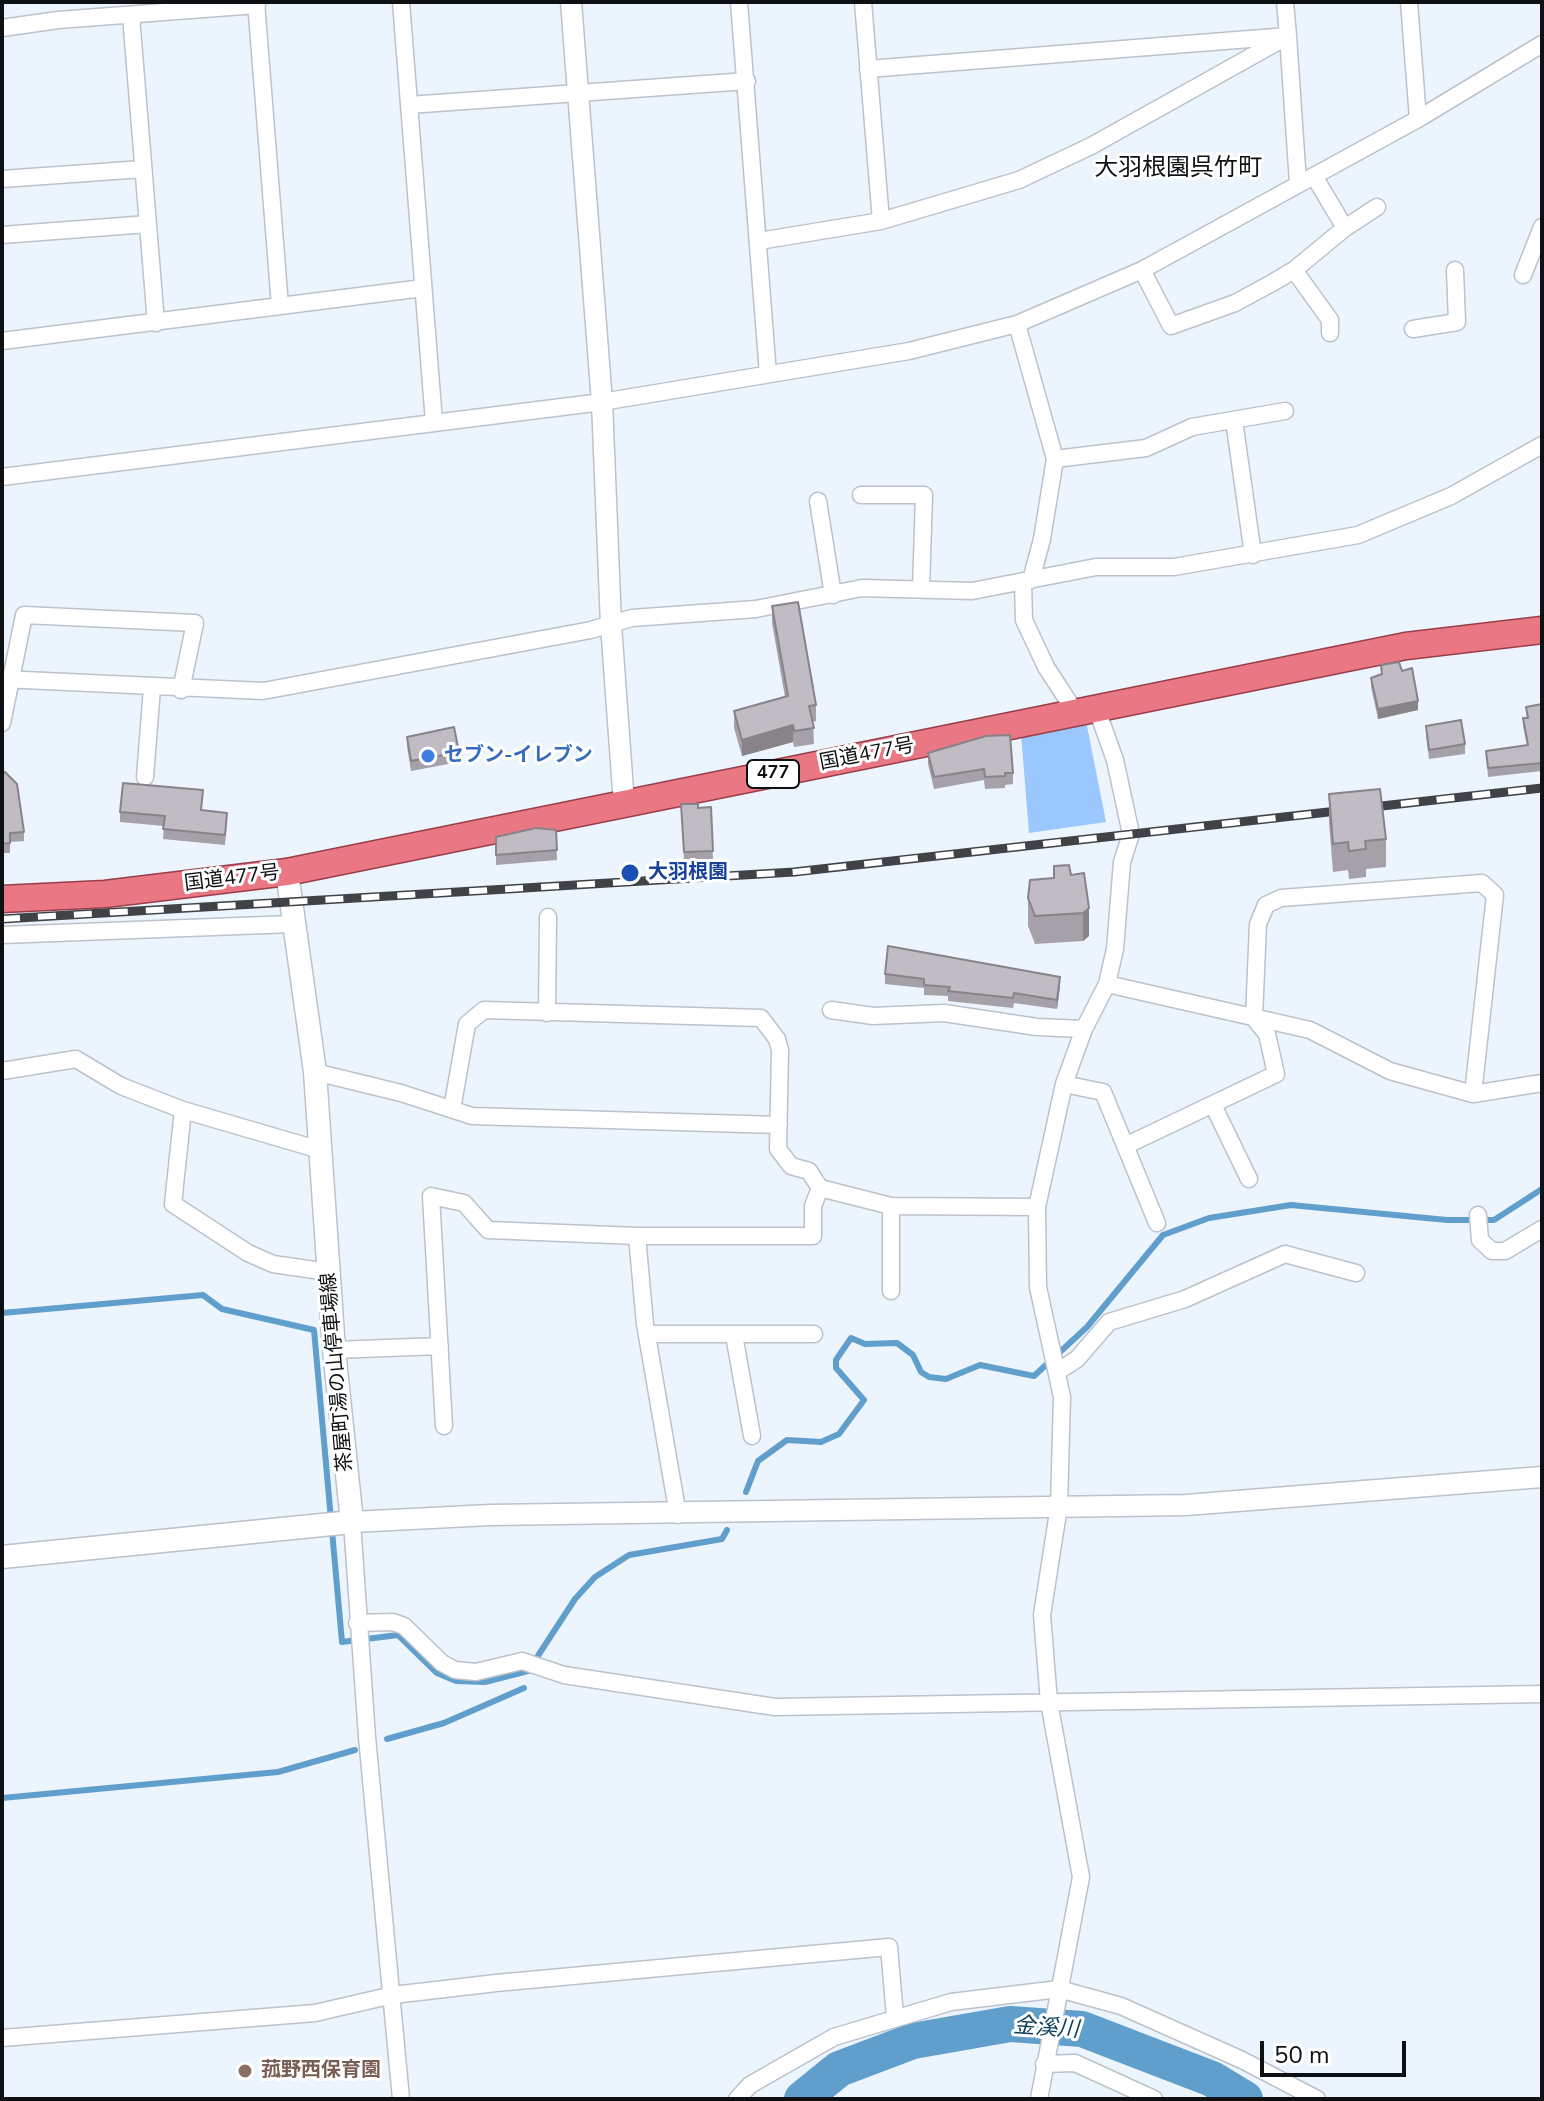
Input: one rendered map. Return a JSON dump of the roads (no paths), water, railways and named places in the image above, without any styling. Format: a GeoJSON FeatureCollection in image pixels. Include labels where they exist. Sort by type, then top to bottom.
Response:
{"type":"FeatureCollection","features":[{"type":"Feature","properties":{"kind":"highway","name":"国道477号"},"geometry":{"type":"LineString","coordinates":[[2,899],[105,894],[287,872],[1406,646],[1542,630]]}},
{"type":"Feature","properties":{"kind":"main road","name":"茶屋町湯の山停車場線"},"geometry":{"type":"LineString","coordinates":[[287,872],[315,1072],[348,1523]]}},
{"type":"Feature","properties":{"kind":"main road"},"geometry":{"type":"LineString","coordinates":[[2,1557],[348,1523]]}},
{"type":"Feature","properties":{"kind":"street"},"geometry":{"type":"LineString","coordinates":[[401,2],[434,422]]}},
{"type":"Feature","properties":{"kind":"street"},"geometry":{"type":"LineString","coordinates":[[571,2],[602,402],[611,625],[624,804]]}},
{"type":"Feature","properties":{"kind":"street"},"geometry":{"type":"LineString","coordinates":[[739,2],[768,374]]}},
{"type":"Feature","properties":{"kind":"street"},"geometry":{"type":"LineString","coordinates":[[863,2],[881,221]]}},
{"type":"Feature","properties":{"kind":"street"},"geometry":{"type":"LineString","coordinates":[[1285,2],[1298,183]]}},
{"type":"Feature","properties":{"kind":"street"},"geometry":{"type":"LineString","coordinates":[[1409,2],[1418,119]]}},
{"type":"Feature","properties":{"kind":"street"},"geometry":{"type":"LineString","coordinates":[[2,28],[58,20],[256,3],[280,306]]}},
{"type":"Feature","properties":{"kind":"street"},"geometry":{"type":"LineString","coordinates":[[131,16],[156,323]]}},
{"type":"Feature","properties":{"kind":"street"},"geometry":{"type":"LineString","coordinates":[[759,241],[881,221],[1019,180],[1091,146],[1288,36]]}},
{"type":"Feature","properties":{"kind":"street"},"geometry":{"type":"LineString","coordinates":[[868,69],[1288,36]]}},
{"type":"Feature","properties":{"kind":"street"},"geometry":{"type":"LineString","coordinates":[[2,477],[602,402],[909,351],[1017,324],[1142,270],[1418,119],[1542,44]]}},
{"type":"Feature","properties":{"kind":"street"},"geometry":{"type":"LineString","coordinates":[[409,105],[747,81]]}},
{"type":"Feature","properties":{"kind":"street"},"geometry":{"type":"LineString","coordinates":[[2,179],[143,169]]}},
{"type":"Feature","properties":{"kind":"street"},"geometry":{"type":"LineString","coordinates":[[1314,176],[1345,228]]}},
{"type":"Feature","properties":{"kind":"street"},"geometry":{"type":"LineString","coordinates":[[1142,270],[1171,326],[1235,303],[1294,270],[1345,228],[1377,207]]}},
{"type":"Feature","properties":{"kind":"street"},"geometry":{"type":"LineString","coordinates":[[2,235],[148,224]]}},
{"type":"Feature","properties":{"kind":"street"},"geometry":{"type":"LineString","coordinates":[[1542,227],[1523,275],[1542,272]]}},
{"type":"Feature","properties":{"kind":"street"},"geometry":{"type":"LineString","coordinates":[[1294,270],[1330,320],[1330,333]]}},
{"type":"Feature","properties":{"kind":"street"},"geometry":{"type":"LineString","coordinates":[[1413,329],[1457,322],[1455,270]]}},
{"type":"Feature","properties":{"kind":"street"},"geometry":{"type":"LineString","coordinates":[[2,341],[423,288]]}},
{"type":"Feature","properties":{"kind":"street"},"geometry":{"type":"LineString","coordinates":[[1017,324],[1055,459],[1042,539],[1027,581],[1024,620],[1046,667],[1086,710],[1115,760],[1131,834],[1122,862],[1115,949],[1107,984],[1084,1029],[1064,1084],[1037,1207],[1038,1287],[1062,1397],[1059,1506],[1042,1615],[1049,1702],[1081,1877],[1039,2099]]}},
{"type":"Feature","properties":{"kind":"street"},"geometry":{"type":"LineString","coordinates":[[1055,459],[1146,448],[1192,427],[1285,411]]}},
{"type":"Feature","properties":{"kind":"street"},"geometry":{"type":"LineString","coordinates":[[1234,420],[1253,555]]}},
{"type":"Feature","properties":{"kind":"street"},"geometry":{"type":"LineString","coordinates":[[7,679],[181,690],[263,691],[611,625],[632,618],[756,609],[862,588],[972,591],[1096,567],[1174,567],[1253,555],[1358,535],[1451,496],[1542,445]]}},
{"type":"Feature","properties":{"kind":"street"},"geometry":{"type":"LineString","coordinates":[[861,495],[924,495],[921,589]]}},
{"type":"Feature","properties":{"kind":"street"},"geometry":{"type":"LineString","coordinates":[[818,501],[833,595]]}},
{"type":"Feature","properties":{"kind":"street"},"geometry":{"type":"LineString","coordinates":[[2,723],[7,679],[24,615],[195,623],[181,690]]}},
{"type":"Feature","properties":{"kind":"street"},"geometry":{"type":"LineString","coordinates":[[145,777],[152,688]]}},
{"type":"Feature","properties":{"kind":"street"},"geometry":{"type":"LineString","coordinates":[[1125,1146],[1276,1074],[1267,1034],[1254,1018],[1258,924],[1266,905],[1281,898],[1482,883],[1495,895],[1473,1094]]}},
{"type":"Feature","properties":{"kind":"street"},"geometry":{"type":"LineString","coordinates":[[547,1013],[548,917]]}},
{"type":"Feature","properties":{"kind":"street"},"geometry":{"type":"LineString","coordinates":[[2,935],[292,924]]}},
{"type":"Feature","properties":{"kind":"street"},"geometry":{"type":"LineString","coordinates":[[1107,984],[1310,1030],[1409,1078],[1473,1094],[1542,1083]]}},
{"type":"Feature","properties":{"kind":"street"},"geometry":{"type":"LineString","coordinates":[[452,1109],[467,1024],[484,1010],[761,1018],[777,1039],[780,1050],[778,1149],[791,1166],[809,1171],[820,1188],[891,1206],[1037,1207]]}},
{"type":"Feature","properties":{"kind":"street"},"geometry":{"type":"LineString","coordinates":[[831,1010],[873,1016],[944,1013],[1037,1027],[1084,1029]]}},
{"type":"Feature","properties":{"kind":"street"},"geometry":{"type":"LineString","coordinates":[[2,1071],[76,1059],[121,1086],[183,1110],[320,1150]]}},
{"type":"Feature","properties":{"kind":"street"},"geometry":{"type":"LineString","coordinates":[[315,1072],[472,1116],[779,1125]]}},
{"type":"Feature","properties":{"kind":"street"},"geometry":{"type":"LineString","coordinates":[[1064,1084],[1103,1092],[1157,1223]]}},
{"type":"Feature","properties":{"kind":"street"},"geometry":{"type":"LineString","coordinates":[[1213,1105],[1249,1179]]}},
{"type":"Feature","properties":{"kind":"street"},"geometry":{"type":"LineString","coordinates":[[183,1110],[173,1204],[248,1253],[273,1264],[328,1272]]}},
{"type":"Feature","properties":{"kind":"street"},"geometry":{"type":"LineString","coordinates":[[444,1426],[431,1196],[464,1203],[488,1230],[637,1236],[813,1236],[813,1206],[820,1188]]}},
{"type":"Feature","properties":{"kind":"street"},"geometry":{"type":"LineString","coordinates":[[891,1206],[891,1291]]}},
{"type":"Feature","properties":{"kind":"street"},"geometry":{"type":"LineString","coordinates":[[1478,1223],[1484,1247],[1499,1252],[1530,1239],[1542,1229]]}},
{"type":"Feature","properties":{"kind":"street"},"geometry":{"type":"LineString","coordinates":[[637,1236],[647,1334],[678,1515]]}},
{"type":"Feature","properties":{"kind":"street"},"geometry":{"type":"LineString","coordinates":[[1057,1369],[1077,1359],[1109,1322],[1185,1299],[1285,1254],[1356,1273]]}},
{"type":"Feature","properties":{"kind":"street"},"geometry":{"type":"LineString","coordinates":[[647,1334],[814,1334]]}},
{"type":"Feature","properties":{"kind":"street"},"geometry":{"type":"LineString","coordinates":[[734,1335],[752,1436]]}},
{"type":"Feature","properties":{"kind":"street"},"geometry":{"type":"LineString","coordinates":[[334,1350],[440,1346]]}},
{"type":"Feature","properties":{"kind":"street"},"geometry":{"type":"LineString","coordinates":[[401,2099],[348,1523],[490,1515],[678,1515],[1186,1505],[1542,1477]]}},
{"type":"Feature","properties":{"kind":"street"},"geometry":{"type":"LineString","coordinates":[[358,1625],[393,1622],[404,1626],[442,1663],[455,1670],[476,1672],[522,1661],[564,1675],[775,1707],[1542,1694]]}},
{"type":"Feature","properties":{"kind":"street"},"geometry":{"type":"LineString","coordinates":[[2,2038],[315,2013],[393,1995],[889,1947],[895,2017]]}},
{"type":"Feature","properties":{"kind":"street"},"geometry":{"type":"LineString","coordinates":[[737,2099],[750,2085],[834,2037],[895,2017],[951,2002],[1057,1996],[1121,2006],[1242,2060],[1317,2099]]}},
{"type":"Feature","properties":{"kind":"street"},"geometry":{"type":"LineString","coordinates":[[1045,2060],[1075,2063],[1154,2099]]}},
{"type":"Feature","properties":{"kind":"waterway"},"geometry":{"type":"LineString","coordinates":[[746,1492],[758,1461],[787,1440],[821,1442],[839,1434],[864,1400],[836,1368],[836,1360],[851,1338],[865,1344],[897,1343],[913,1355],[921,1372],[929,1377],[946,1379],[980,1365],[1034,1376],[1087,1327],[1163,1235],[1209,1218],[1291,1205],[1447,1220],[1494,1220],[1542,1189]]}},
{"type":"Feature","properties":{"kind":"waterway"},"geometry":{"type":"LineString","coordinates":[[2,1313],[203,1295],[222,1309],[314,1330],[342,1642],[398,1635],[437,1673],[456,1681],[485,1682],[528,1671],[575,1599],[595,1577],[629,1555],[722,1539],[727,1530]]}},
{"type":"Feature","properties":{"kind":"waterway"},"geometry":{"type":"LineString","coordinates":[[387,1739],[444,1723],[524,1688]]}},
{"type":"Feature","properties":{"kind":"waterway"},"geometry":{"type":"LineString","coordinates":[[2,1798],[278,1772],[355,1750]]}},
{"type":"Feature","properties":{"kind":"waterway","name":"金溪川"},"geometry":{"type":"LineString","coordinates":[[802,2099],[839,2069],[913,2041],[1010,2024],[1082,2029],[1212,2079],[1245,2099]]}},
{"type":"Feature","properties":{"kind":"railway"},"geometry":{"type":"LineString","coordinates":[[2,919],[794,872],[1542,788]]}},
{"type":"Feature","properties":{"kind":"place","name":"セブン-イレブン"},"geometry":{"type":"Point","coordinates":[428,756]}},
{"type":"Feature","properties":{"kind":"place","name":"大羽根園"},"geometry":{"type":"Point","coordinates":[630,873]}},
{"type":"Feature","properties":{"kind":"place","name":"菰野西保育園"},"geometry":{"type":"Point","coordinates":[245,2071]}},
{"type":"Feature","properties":{"kind":"district","name":"大羽根園呉竹町"},"geometry":{"type":"Point","coordinates":[1178,169]}}]}
